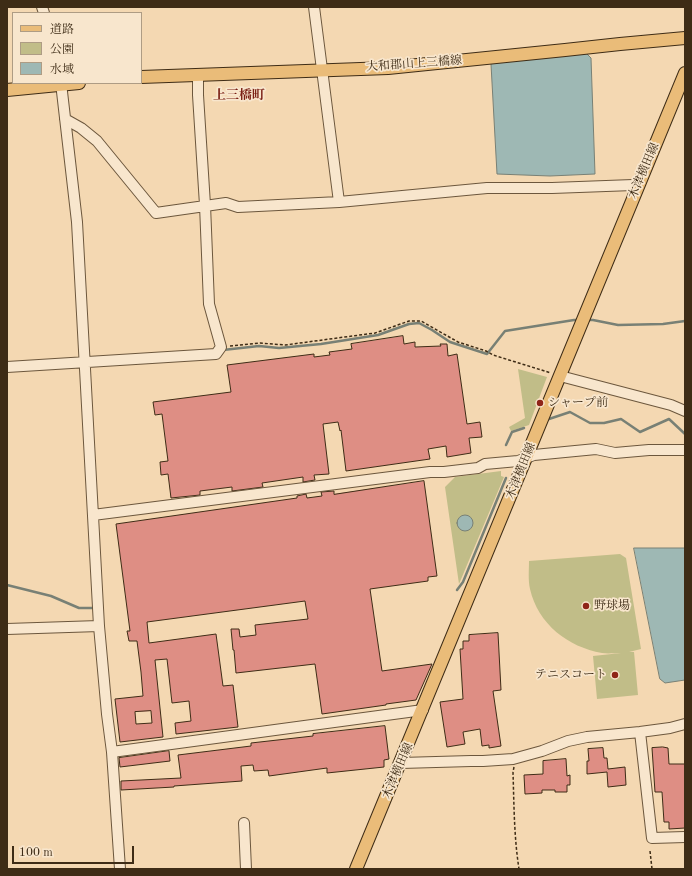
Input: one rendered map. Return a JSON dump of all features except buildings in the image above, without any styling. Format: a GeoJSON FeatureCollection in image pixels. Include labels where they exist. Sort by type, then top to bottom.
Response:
{"type":"FeatureCollection","features":[{"type":"Feature","properties":{"kind":"main road","name":"大和郡山上三橋線"},"geometry":{"type":"LineString","coordinates":[[142,76],[388,68],[685,38]]}},
{"type":"Feature","properties":{"kind":"main road","name":"木津横田線"},"geometry":{"type":"LineString","coordinates":[[356,869],[685,73]]}},
{"type":"Feature","properties":{"kind":"main road"},"geometry":{"type":"LineString","coordinates":[[7,90],[61,84]]}},
{"type":"Feature","properties":{"kind":"street"},"geometry":{"type":"LineString","coordinates":[[314,7],[339,202]]}},
{"type":"Feature","properties":{"kind":"street"},"geometry":{"type":"LineString","coordinates":[[7,367],[218,351],[209,304],[198,74]]}},
{"type":"Feature","properties":{"kind":"street"},"geometry":{"type":"LineString","coordinates":[[61,84],[77,222],[100,626],[107,714],[112,752],[120,869]]}},
{"type":"Feature","properties":{"kind":"street"},"geometry":{"type":"LineString","coordinates":[[65,119],[81,128],[97,141],[156,213],[226,203],[238,207],[339,202],[502,187],[552,188],[633,185],[637,187]]}},
{"type":"Feature","properties":{"kind":"street"},"geometry":{"type":"LineString","coordinates":[[560,376],[671,405],[685,411]]}},
{"type":"Feature","properties":{"kind":"street"},"geometry":{"type":"LineString","coordinates":[[93,515],[430,472],[464,470],[478,468],[485,464],[518,461],[534,455],[596,449],[615,453],[650,450],[685,450]]}},
{"type":"Feature","properties":{"kind":"street"},"geometry":{"type":"LineString","coordinates":[[7,630],[100,626]]}},
{"type":"Feature","properties":{"kind":"street"},"geometry":{"type":"LineString","coordinates":[[112,752],[423,710]]}},
{"type":"Feature","properties":{"kind":"street"},"geometry":{"type":"LineString","coordinates":[[401,763],[483,762],[513,759],[542,751],[568,741],[587,737],[640,732],[670,728],[685,724]]}},
{"type":"Feature","properties":{"kind":"street"},"geometry":{"type":"LineString","coordinates":[[640,732],[652,838],[685,837]]}},
{"type":"Feature","properties":{"kind":"street"},"geometry":{"type":"LineString","coordinates":[[244,823],[246,869]]}},
{"type":"Feature","properties":{"kind":"path"},"geometry":{"type":"LineString","coordinates":[[218,351],[260,343],[285,345],[375,333],[409,321],[421,321],[458,342],[486,351],[493,355],[560,376]]}},
{"type":"Feature","properties":{"kind":"path"},"geometry":{"type":"LineString","coordinates":[[517,758],[513,772],[514,816],[519,869]]}},
{"type":"Feature","properties":{"kind":"path"},"geometry":{"type":"LineString","coordinates":[[650,851],[652,869]]}},
{"type":"Feature","properties":{"kind":"green space"},"geometry":{"type":"Polygon","coordinates":[[[518,369],[547,377],[529,425],[511,431],[509,427],[525,418],[518,369]]]}},
{"type":"Feature","properties":{"kind":"green space"},"geometry":{"type":"Polygon","coordinates":[[[501,471],[501,476],[504,477],[459,584],[445,487],[455,477],[501,471]]]}},
{"type":"Feature","properties":{"kind":"green space","name":"野球場"},"geometry":{"type":"Polygon","coordinates":[[[620,554],[626,558],[641,649],[629,652],[634,652],[638,695],[597,699],[593,656],[621,653],[602,653],[589,650],[566,639],[547,623],[534,602],[530,589],[529,561],[620,554]]]}},
{"type":"Feature","properties":{"kind":"water"},"geometry":{"type":"Polygon","coordinates":[[[586,53],[591,58],[595,174],[550,176],[497,174],[491,64],[586,53]]]}},
{"type":"Feature","properties":{"kind":"water"},"geometry":{"type":"Polygon","coordinates":[[[465,515],[471,517],[473,523],[471,529],[465,531],[459,529],[457,523],[459,517],[465,515]]]}},
{"type":"Feature","properties":{"kind":"water"},"geometry":{"type":"Polygon","coordinates":[[[634,548],[685,548],[685,680],[665,683],[660,679],[634,548]]]}},
{"type":"Feature","properties":{"kind":"waterway"},"geometry":{"type":"LineString","coordinates":[[223,350],[259,346],[279,348],[321,344],[378,335],[409,324],[419,323],[450,342],[487,354],[505,331],[579,320]]}},
{"type":"Feature","properties":{"kind":"waterway"},"geometry":{"type":"LineString","coordinates":[[586,320],[618,325],[663,324],[685,321]]}},
{"type":"Feature","properties":{"kind":"waterway"},"geometry":{"type":"LineString","coordinates":[[549,419],[570,412],[590,423],[604,423],[621,419],[640,432],[669,419],[685,434]]}},
{"type":"Feature","properties":{"kind":"waterway"},"geometry":{"type":"LineString","coordinates":[[506,445],[512,432],[524,428]]}},
{"type":"Feature","properties":{"kind":"waterway"},"geometry":{"type":"LineString","coordinates":[[457,590],[463,582],[506,478]]}},
{"type":"Feature","properties":{"kind":"waterway"},"geometry":{"type":"LineString","coordinates":[[7,585],[51,596],[79,608],[95,608]]}},
{"type":"Feature","properties":{"kind":"place","name":"シャープ前"},"geometry":{"type":"Point","coordinates":[540,403]}},
{"type":"Feature","properties":{"kind":"place","name":"野球場"},"geometry":{"type":"Point","coordinates":[586,606]}},
{"type":"Feature","properties":{"kind":"place","name":"テニスコート"},"geometry":{"type":"Point","coordinates":[615,675]}},
{"type":"Feature","properties":{"kind":"district","name":"上三橋町"},"geometry":{"type":"Point","coordinates":[239,96]}}]}
